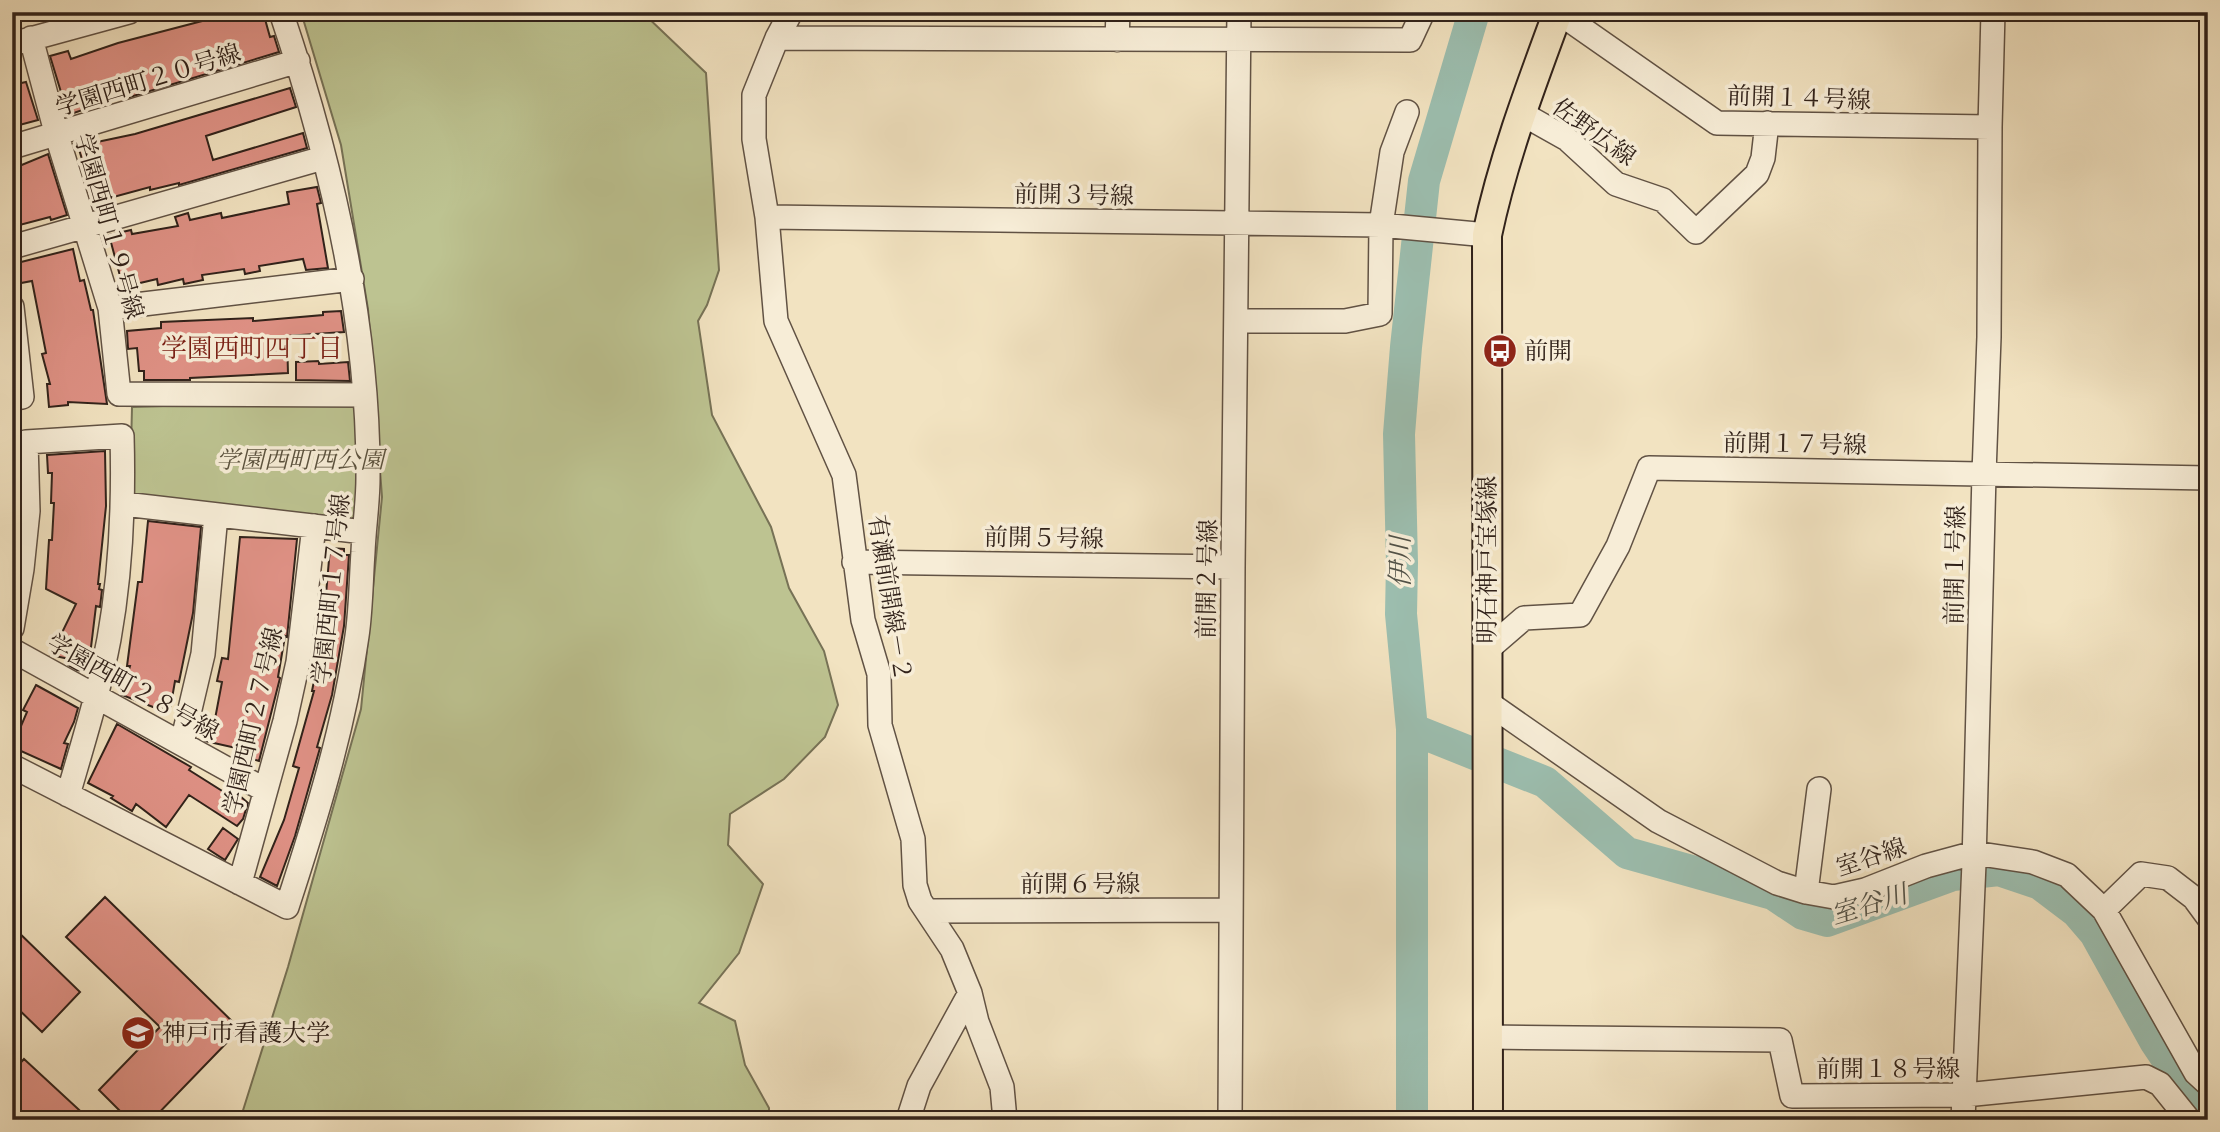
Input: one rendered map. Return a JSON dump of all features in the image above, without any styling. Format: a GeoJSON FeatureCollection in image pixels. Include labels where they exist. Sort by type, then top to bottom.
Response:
{"type":"FeatureCollection","features":[{"type":"Feature","properties":{"kind":"main road","name":"明石神戸宝塚線"},"geometry":{"type":"LineString","coordinates":[[1488,1120],[1487,650],[1479,235],[1493,206],[1521,113],[1558,12]]}},
{"type":"Feature","properties":{"kind":"street"},"geometry":{"type":"LineString","coordinates":[[21,41],[129,12]]}},
{"type":"Feature","properties":{"kind":"street","name":"学園西町１７号線"},"geometry":{"type":"LineString","coordinates":[[12,766],[287,907],[321,804],[341,727],[358,635],[368,480],[366,395],[352,279],[298,61],[281,12]]}},
{"type":"Feature","properties":{"kind":"street","name":"有瀬前開線－２"},"geometry":{"type":"LineString","coordinates":[[791,12],[777,38],[754,95],[754,139],[767,218],[776,321],[844,475],[863,620],[879,674],[880,725],[913,839],[915,885],[920,901],[952,949],[970,993],[977,1022],[1002,1087],[1005,1120]]}},
{"type":"Feature","properties":{"kind":"street"},"geometry":{"type":"LineString","coordinates":[[1117,40],[1118,12]]}},
{"type":"Feature","properties":{"kind":"street","name":"前開２号線"},"geometry":{"type":"LineString","coordinates":[[1230,1120],[1240,12]]}},
{"type":"Feature","properties":{"kind":"street"},"geometry":{"type":"LineString","coordinates":[[777,38],[1410,40],[1423,12]]}},
{"type":"Feature","properties":{"kind":"street","name":"前開１４号線"},"geometry":{"type":"LineString","coordinates":[[1558,12],[1717,123],[1990,127]]}},
{"type":"Feature","properties":{"kind":"street","name":"前開１号線"},"geometry":{"type":"LineString","coordinates":[[1963,1120],[1974,867],[1989,337],[1993,12]]}},
{"type":"Feature","properties":{"kind":"street","name":"学園西町１９号線"},"geometry":{"type":"LineString","coordinates":[[21,41],[57,136],[110,308],[119,394],[366,395]]}},
{"type":"Feature","properties":{"kind":"street","name":"学園西町２０号線"},"geometry":{"type":"LineString","coordinates":[[12,147],[57,136],[298,61]]}},
{"type":"Feature","properties":{"kind":"street"},"geometry":{"type":"LineString","coordinates":[[1237,321],[1345,321],[1380,314],[1381,225],[1392,152],[1407,112]]}},
{"type":"Feature","properties":{"kind":"street","name":"佐野広線"},"geometry":{"type":"LineString","coordinates":[[1521,113],[1567,139],[1616,184],[1663,200],[1696,232],[1757,174],[1763,158],[1767,122]]}},
{"type":"Feature","properties":{"kind":"street"},"geometry":{"type":"LineString","coordinates":[[12,247],[323,158]]}},
{"type":"Feature","properties":{"kind":"street","name":"前開３号線"},"geometry":{"type":"LineString","coordinates":[[767,218],[1381,225]]}},
{"type":"Feature","properties":{"kind":"street"},"geometry":{"type":"LineString","coordinates":[[1381,225],[1479,235]]}},
{"type":"Feature","properties":{"kind":"street"},"geometry":{"type":"LineString","coordinates":[[110,308],[352,279]]}},
{"type":"Feature","properties":{"kind":"street"},"geometry":{"type":"LineString","coordinates":[[12,307],[22,397],[12,398]]}},
{"type":"Feature","properties":{"kind":"street"},"geometry":{"type":"LineString","coordinates":[[12,628],[28,511],[26,442],[122,436],[124,504],[111,627],[96,698],[68,795]]}},
{"type":"Feature","properties":{"kind":"street","name":"前開１７号線"},"geometry":{"type":"LineString","coordinates":[[1487,650],[1524,618],[1580,615],[1618,547],[1649,468],[2208,478]]}},
{"type":"Feature","properties":{"kind":"street"},"geometry":{"type":"LineString","coordinates":[[124,504],[364,532]]}},
{"type":"Feature","properties":{"kind":"street"},"geometry":{"type":"LineString","coordinates":[[182,743],[203,654],[216,515]]}},
{"type":"Feature","properties":{"kind":"street","name":"学園西町２７号線"},"geometry":{"type":"LineString","coordinates":[[240,883],[285,721],[298,662],[314,526]]}},
{"type":"Feature","properties":{"kind":"street","name":"前開５号線"},"geometry":{"type":"LineString","coordinates":[[854,562],[1233,567]]}},
{"type":"Feature","properties":{"kind":"street","name":"学園西町２８号線"},"geometry":{"type":"LineString","coordinates":[[12,650],[265,790]]}},
{"type":"Feature","properties":{"kind":"street","name":"室谷線"},"geometry":{"type":"LineString","coordinates":[[1487,702],[1658,821],[1777,883],[1806,892],[1833,897],[1865,890],[1926,866],[1974,867],[2033,862],[2067,875],[2104,910],[2196,1073],[2208,1084]]}},
{"type":"Feature","properties":{"kind":"street"},"geometry":{"type":"LineString","coordinates":[[1806,892],[1819,789]]}},
{"type":"Feature","properties":{"kind":"street"},"geometry":{"type":"LineString","coordinates":[[2104,910],[2141,874],[2168,878],[2194,898],[2208,917]]}},
{"type":"Feature","properties":{"kind":"street","name":"前開６号線"},"geometry":{"type":"LineString","coordinates":[[928,911],[1231,910]]}},
{"type":"Feature","properties":{"kind":"street"},"geometry":{"type":"LineString","coordinates":[[908,1120],[919,1086],[970,993]]}},
{"type":"Feature","properties":{"kind":"street","name":"前開１８号線"},"geometry":{"type":"LineString","coordinates":[[1486,1037],[1780,1040],[1792,1096],[1965,1095],[2146,1077],[2160,1084],[2189,1120]]}},
{"type":"Feature","properties":{"kind":"green space"},"geometry":{"type":"Polygon","coordinates":[[[301,12],[642,12],[706,73],[719,270],[707,305],[698,321],[712,415],[771,527],[789,588],[824,651],[838,705],[825,737],[784,779],[730,814],[728,845],[763,884],[739,953],[699,1003],[735,1021],[745,1065],[769,1108],[769,1120],[240,1120],[288,967],[361,709],[382,497],[368,309],[341,145],[301,12]]]}},
{"type":"Feature","properties":{"kind":"green space","name":"学園西町西公園"},"geometry":{"type":"Polygon","coordinates":[[[350,400],[360,410],[359,517],[350,526],[142,499],[130,491],[132,407],[350,400]]]}},
{"type":"Feature","properties":{"kind":"building"},"geometry":{"type":"Polygon","coordinates":[[[225,12],[263,12],[270,37],[274,36],[279,52],[130,97],[129,94],[68,115],[50,56],[68,51],[71,59],[118,43],[206,20],[225,12]]]}},
{"type":"Feature","properties":{"kind":"building"},"geometry":{"type":"Polygon","coordinates":[[[26,82],[38,120],[12,127],[12,85],[26,82]]]}},
{"type":"Feature","properties":{"kind":"building"},"geometry":{"type":"Polygon","coordinates":[[[290,88],[296,107],[206,136],[213,160],[303,133],[307,148],[179,185],[150,190],[150,187],[95,202],[78,146],[135,134],[290,88]]]}},
{"type":"Feature","properties":{"kind":"building"},"geometry":{"type":"Polygon","coordinates":[[[48,154],[67,215],[12,227],[12,169],[48,154]]]}},
{"type":"Feature","properties":{"kind":"building"},"geometry":{"type":"Polygon","coordinates":[[[317,187],[321,203],[317,204],[328,268],[306,270],[303,259],[259,266],[260,271],[245,274],[244,269],[202,275],[203,280],[184,284],[183,279],[158,285],[157,279],[123,287],[109,235],[131,230],[132,234],[178,226],[175,217],[188,213],[190,220],[221,213],[222,218],[289,204],[287,192],[317,187]]]}},
{"type":"Feature","properties":{"kind":"building"},"geometry":{"type":"Polygon","coordinates":[[[73,249],[80,281],[84,280],[93,310],[107,404],[68,402],[68,405],[49,407],[47,384],[50,384],[42,354],[46,353],[32,281],[21,283],[17,263],[73,249]]]}},
{"type":"Feature","properties":{"kind":"building"},"geometry":{"type":"Polygon","coordinates":[[[341,311],[344,332],[287,336],[288,373],[190,380],[144,380],[144,371],[139,371],[137,348],[128,349],[127,331],[161,328],[161,322],[253,318],[253,321],[341,311]]]}},
{"type":"Feature","properties":{"kind":"building"},"geometry":{"type":"Polygon","coordinates":[[[319,361],[319,364],[348,362],[350,381],[296,380],[296,362],[319,361]]]}},
{"type":"Feature","properties":{"kind":"building"},"geometry":{"type":"Polygon","coordinates":[[[105,451],[106,506],[98,584],[102,590],[100,607],[96,606],[88,672],[68,665],[69,659],[51,655],[76,604],[46,589],[54,503],[51,503],[52,473],[48,473],[47,455],[105,451]]]}},
{"type":"Feature","properties":{"kind":"building"},"geometry":{"type":"Polygon","coordinates":[[[148,521],[201,527],[193,613],[179,682],[175,681],[170,710],[153,707],[122,695],[130,666],[127,666],[138,582],[142,582],[148,521]]]}},
{"type":"Feature","properties":{"kind":"building"},"geometry":{"type":"Polygon","coordinates":[[[240,537],[297,539],[287,637],[285,636],[278,677],[280,678],[259,761],[243,756],[245,750],[205,741],[211,718],[215,719],[222,682],[217,681],[222,658],[228,659],[240,537]]]}},
{"type":"Feature","properties":{"kind":"building"},"geometry":{"type":"Polygon","coordinates":[[[330,548],[344,549],[344,555],[349,555],[344,626],[332,695],[317,747],[320,748],[295,836],[277,886],[260,877],[284,820],[299,768],[293,766],[314,691],[322,641],[330,548]]]}},
{"type":"Feature","properties":{"kind":"building"},"geometry":{"type":"Polygon","coordinates":[[[36,685],[78,708],[64,743],[68,744],[61,769],[12,747],[27,712],[23,710],[36,685]]]}},
{"type":"Feature","properties":{"kind":"building"},"geometry":{"type":"Polygon","coordinates":[[[117,724],[191,767],[189,770],[235,799],[239,795],[248,803],[243,819],[237,826],[189,795],[166,827],[136,804],[132,811],[111,798],[113,796],[88,783],[117,724]]]}},
{"type":"Feature","properties":{"kind":"building"},"geometry":{"type":"Polygon","coordinates":[[[223,828],[238,839],[225,860],[208,849],[223,828]]]}},
{"type":"Feature","properties":{"kind":"building"},"geometry":{"type":"Polygon","coordinates":[[[105,897],[240,1029],[152,1120],[129,1120],[99,1090],[160,1027],[66,937],[105,897]]]}},
{"type":"Feature","properties":{"kind":"building"},"geometry":{"type":"Polygon","coordinates":[[[12,926],[80,992],[42,1032],[12,1003],[12,926]]]}},
{"type":"Feature","properties":{"kind":"building"},"geometry":{"type":"Polygon","coordinates":[[[24,1059],[90,1120],[12,1120],[12,1072],[24,1059]]]}},
{"type":"Feature","properties":{"kind":"waterway","name":"伊川"},"geometry":{"type":"LineString","coordinates":[[1412,1120],[1412,729],[1401,614],[1399,434],[1424,181],[1474,12]]}},
{"type":"Feature","properties":{"kind":"waterway","name":"室谷川"},"geometry":{"type":"LineString","coordinates":[[1412,729],[1545,782],[1627,853],[1773,894],[1803,914],[1827,921],[1953,875],[1999,870],[2040,884],[2077,912],[2095,933],[2155,1041],[2198,1105],[2208,1112]]}},
{"type":"Feature","properties":{"kind":"place","name":"前開"},"geometry":{"type":"Point","coordinates":[1500,351]}},
{"type":"Feature","properties":{"kind":"place","name":"神戸市看護大学"},"geometry":{"type":"Point","coordinates":[138,1033]}},
{"type":"Feature","properties":{"kind":"district","name":"学園西町四丁目"},"geometry":{"type":"Point","coordinates":[252,348]}}]}
